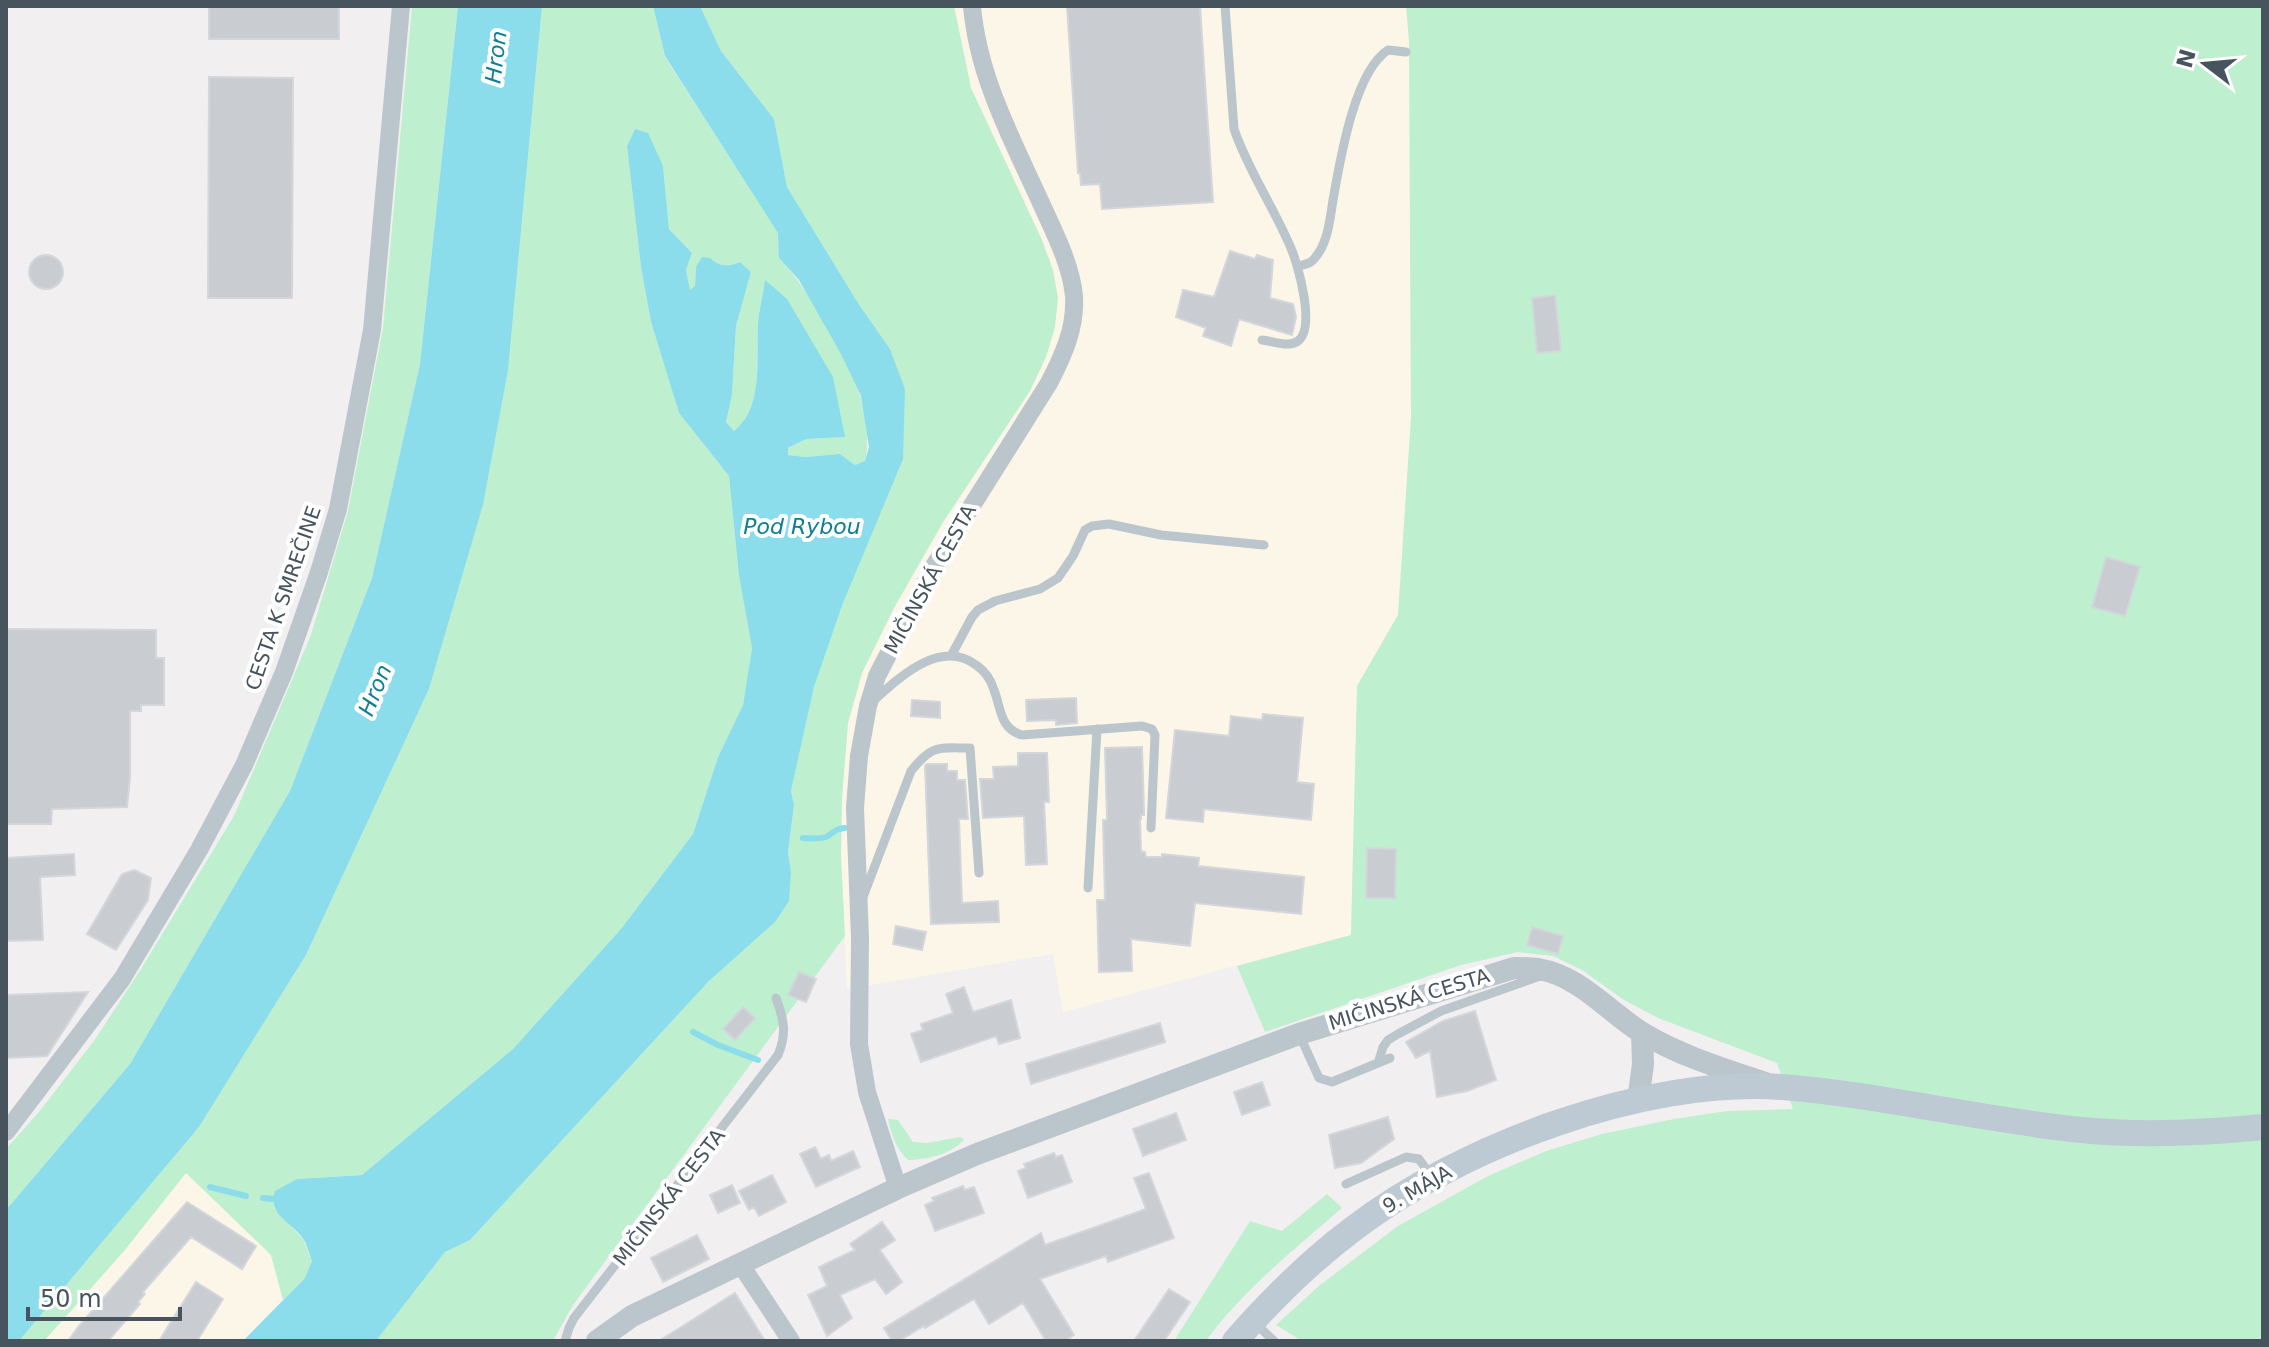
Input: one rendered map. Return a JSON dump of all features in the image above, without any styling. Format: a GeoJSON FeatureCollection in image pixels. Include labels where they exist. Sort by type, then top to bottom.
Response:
{"type":"FeatureCollection","features":[{"type":"Feature","properties":{"kind":"main road","name":"9. MÁJA"},"geometry":{"type":"LineString","coordinates":[[1243,1331],[1311,1263],[1403,1194],[1491,1149],[1584,1114],[1638,1101],[1709,1089],[1778,1087],[1857,1095],[2084,1130],[2154,1133],[2263,1127]]}},
{"type":"Feature","properties":{"kind":"street","name":"CESTA K SMREČINE"},"geometry":{"type":"LineString","coordinates":[[6,1132],[122,979],[199,850],[244,765],[284,672],[338,509],[372,330],[401,6]]}},
{"type":"Feature","properties":{"kind":"street","name":"MIČINSKÁ CESTA"},"geometry":{"type":"LineString","coordinates":[[898,1188],[867,1092],[859,1044],[855,808],[859,756],[868,706],[877,676],[934,566],[1049,383],[1063,355],[1072,326],[1074,295],[1067,263],[992,92],[979,55],[972,6]]}},
{"type":"Feature","properties":{"kind":"street","name":"MIČINSKÁ CESTA"},"geometry":{"type":"LineString","coordinates":[[597,1341],[632,1316],[898,1188],[977,1154],[1204,1075],[1299,1034],[1514,968],[1551,973],[1584,989],[1642,1033],[1709,1064],[1778,1087]]}},
{"type":"Feature","properties":{"kind":"street"},"geometry":{"type":"LineString","coordinates":[[1638,1101],[1643,1064],[1642,1033]]}},
{"type":"Feature","properties":{"kind":"street"},"geometry":{"type":"LineString","coordinates":[[741,1265],[791,1341]]}},
{"type":"Feature","properties":{"kind":"lane"},"geometry":{"type":"LineString","coordinates":[[1225,6],[1234,129],[1291,247],[1305,314],[1304,332],[1298,341],[1287,344],[1262,340]]}},
{"type":"Feature","properties":{"kind":"lane"},"geometry":{"type":"LineString","coordinates":[[1297,266],[1314,259],[1322,247],[1344,142],[1365,77],[1372,64],[1388,50],[1406,52]]}},
{"type":"Feature","properties":{"kind":"lane"},"geometry":{"type":"LineString","coordinates":[[951,656],[978,610],[995,601],[1040,589],[1058,578],[1085,530],[1092,526],[1109,524],[1161,535],[1264,545]]}},
{"type":"Feature","properties":{"kind":"lane"},"geometry":{"type":"LineString","coordinates":[[868,706],[907,672],[926,662],[951,656],[971,662],[989,678],[1005,724],[1013,732],[1022,735],[1142,726],[1152,729],[1155,735],[1151,828]]}},
{"type":"Feature","properties":{"kind":"lane"},"geometry":{"type":"LineString","coordinates":[[1088,888],[1097,729]]}},
{"type":"Feature","properties":{"kind":"lane"},"geometry":{"type":"LineString","coordinates":[[859,907],[911,771],[923,756],[937,748],[970,748],[979,873]]}},
{"type":"Feature","properties":{"kind":"lane"},"geometry":{"type":"LineString","coordinates":[[1378,1063],[1388,1040],[1441,1011],[1551,973]]}},
{"type":"Feature","properties":{"kind":"lane","name":"MIČINSKÁ CESTA"},"geometry":{"type":"LineString","coordinates":[[565,1341],[574,1318],[778,1055],[783,1043],[785,1022],[776,998]]}},
{"type":"Feature","properties":{"kind":"lane"},"geometry":{"type":"LineString","coordinates":[[1299,1034],[1319,1078],[1332,1082],[1390,1058]]}},
{"type":"Feature","properties":{"kind":"lane"},"geometry":{"type":"LineString","coordinates":[[1346,1184],[1406,1157],[1419,1159],[1433,1178]]}},
{"type":"Feature","properties":{"kind":"lane"},"geometry":{"type":"LineString","coordinates":[[1243,1331],[1274,1341]]}},
{"type":"Feature","properties":{"kind":"shaded area"},"geometry":{"type":"Polygon","coordinates":[[[954,6],[1406,6],[1409,41],[1411,418],[1398,615],[1357,686],[1351,935],[1063,1012],[1053,954],[847,989],[841,855],[842,798],[848,723],[862,673],[894,608],[944,522],[1030,391],[1046,357],[1055,327],[1053,270],[971,88],[954,6]]]}},
{"type":"Feature","properties":{"kind":"shaded area"},"geometry":{"type":"Polygon","coordinates":[[[186,1173],[271,1255],[283,1300],[243,1341],[44,1341],[124,1251],[186,1173]]]}},
{"type":"Feature","properties":{"kind":"green space"},"geometry":{"type":"Polygon","coordinates":[[[412,6],[458,6],[420,364],[372,578],[290,791],[130,1064],[6,1210],[6,1149],[94,1041],[234,816],[311,635],[348,511],[383,328],[412,6]]]}},
{"type":"Feature","properties":{"kind":"green space"},"geometry":{"type":"Polygon","coordinates":[[[542,6],[653,6],[665,57],[779,233],[779,258],[814,304],[844,358],[864,408],[867,436],[865,461],[855,465],[840,454],[788,455],[788,448],[806,439],[844,437],[765,281],[758,319],[754,396],[744,421],[734,431],[726,422],[732,395],[736,326],[751,272],[740,262],[696,267],[695,286],[690,291],[686,270],[692,253],[669,229],[663,166],[635,129],[627,146],[641,267],[651,322],[679,413],[729,476],[739,576],[752,648],[743,705],[718,757],[693,834],[621,929],[513,1049],[362,1175],[297,1179],[274,1208],[303,1239],[312,1261],[305,1278],[283,1300],[271,1255],[186,1173],[124,1251],[44,1341],[19,1341],[199,1127],[306,955],[429,689],[483,505],[508,371],[542,6]]]}},
{"type":"Feature","properties":{"kind":"green space"},"geometry":{"type":"Polygon","coordinates":[[[700,6],[954,6],[971,88],[1053,270],[1058,298],[1055,327],[1046,357],[1030,391],[943,522],[894,608],[862,673],[848,723],[842,798],[845,936],[573,1305],[553,1341],[376,1341],[445,1252],[470,1240],[709,981],[774,922],[791,872],[788,852],[794,805],[791,791],[814,687],[843,603],[905,390],[890,349],[787,187],[774,119],[721,51],[700,6]]]}},
{"type":"Feature","properties":{"kind":"green space"},"geometry":{"type":"Polygon","coordinates":[[[1406,6],[2263,6],[2263,1341],[1302,1341],[1276,1325],[1320,1285],[1398,1226],[1488,1176],[1546,1151],[1602,1134],[1674,1119],[1727,1111],[1793,1109],[1777,1063],[1658,1018],[1624,1000],[1582,970],[1553,956],[1518,952],[1461,965],[1265,1032],[1237,966],[1351,935],[1357,686],[1398,615],[1411,418],[1409,41],[1406,6]]]}},
{"type":"Feature","properties":{"kind":"green space"},"geometry":{"type":"Polygon","coordinates":[[[888,1119],[898,1120],[913,1142],[964,1139],[953,1149],[939,1155],[908,1160],[895,1142],[888,1119]]]}},
{"type":"Feature","properties":{"kind":"green space"},"geometry":{"type":"Polygon","coordinates":[[[1327,1194],[1342,1208],[1252,1288],[1206,1341],[1174,1341],[1250,1221],[1282,1231],[1327,1194]]]}},
{"type":"Feature","properties":{"kind":"water","name":"Hron"},"geometry":{"type":"Polygon","coordinates":[[[458,6],[542,6],[508,371],[483,505],[429,689],[306,955],[199,1127],[19,1341],[6,1341],[6,1210],[130,1064],[290,791],[372,578],[420,364],[458,6]]]}},
{"type":"Feature","properties":{"kind":"water","name":"Pod Rybou"},"geometry":{"type":"Polygon","coordinates":[[[653,6],[700,6],[721,51],[774,119],[787,187],[890,349],[905,389],[903,459],[843,603],[814,687],[791,791],[794,805],[788,852],[791,872],[789,901],[775,922],[709,981],[470,1240],[445,1252],[376,1341],[243,1341],[305,1278],[312,1261],[302,1237],[277,1212],[274,1206],[275,1191],[297,1179],[362,1175],[513,1049],[621,929],[693,834],[718,757],[743,705],[752,648],[739,576],[729,476],[679,413],[651,322],[641,267],[627,146],[635,129],[648,133],[663,166],[669,229],[692,253],[686,270],[690,290],[695,286],[696,267],[702,257],[724,265],[740,262],[751,272],[736,326],[732,395],[726,422],[734,431],[744,421],[754,396],[765,280],[787,299],[833,377],[845,437],[806,439],[788,448],[788,455],[840,454],[855,465],[865,461],[869,447],[861,396],[799,280],[779,258],[778,233],[665,56],[653,6]]]}},
{"type":"Feature","properties":{"kind":"building"},"geometry":{"type":"Polygon","coordinates":[[[209,6],[339,6],[339,39],[209,39],[209,6]]]}},
{"type":"Feature","properties":{"kind":"building"},"geometry":{"type":"Polygon","coordinates":[[[1067,6],[1200,6],[1213,202],[1102,209],[1100,184],[1081,185],[1067,6]]]}},
{"type":"Feature","properties":{"kind":"building"},"geometry":{"type":"Polygon","coordinates":[[[209,77],[293,78],[292,298],[208,298],[209,77]]]}},
{"type":"Feature","properties":{"kind":"building"},"geometry":{"type":"Polygon","coordinates":[[[1230,251],[1255,259],[1257,255],[1273,260],[1270,298],[1293,304],[1296,317],[1292,335],[1239,319],[1231,346],[1203,336],[1206,328],[1176,317],[1183,290],[1214,297],[1230,251]]]}},
{"type":"Feature","properties":{"kind":"building"},"geometry":{"type":"Polygon","coordinates":[[[46,255],[58,260],[63,272],[58,284],[46,289],[34,284],[29,272],[34,260],[46,255]]]}},
{"type":"Feature","properties":{"kind":"building"},"geometry":{"type":"Polygon","coordinates":[[[1555,295],[1561,351],[1537,353],[1532,298],[1555,295]]]}},
{"type":"Feature","properties":{"kind":"building"},"geometry":{"type":"Polygon","coordinates":[[[2106,557],[2140,567],[2125,616],[2092,607],[2106,557]]]}},
{"type":"Feature","properties":{"kind":"building"},"geometry":{"type":"Polygon","coordinates":[[[6,629],[156,630],[156,658],[164,658],[164,705],[141,705],[141,711],[130,711],[127,807],[52,809],[51,824],[6,824],[6,629]]]}},
{"type":"Feature","properties":{"kind":"building"},"geometry":{"type":"Polygon","coordinates":[[[1076,698],[1077,723],[1056,725],[1056,720],[1027,721],[1026,700],[1076,698]]]}},
{"type":"Feature","properties":{"kind":"building"},"geometry":{"type":"Polygon","coordinates":[[[912,700],[940,702],[940,718],[911,716],[912,700]]]}},
{"type":"Feature","properties":{"kind":"building"},"geometry":{"type":"Polygon","coordinates":[[[1263,714],[1303,718],[1297,782],[1314,784],[1311,820],[1204,809],[1203,822],[1166,818],[1175,730],[1229,736],[1231,716],[1262,720],[1263,714]]]}},
{"type":"Feature","properties":{"kind":"building"},"geometry":{"type":"Polygon","coordinates":[[[1142,747],[1144,815],[1140,819],[1141,851],[1145,852],[1146,857],[1162,857],[1162,854],[1199,858],[1198,866],[1304,877],[1301,914],[1195,903],[1190,946],[1131,939],[1132,971],[1099,972],[1097,900],[1105,900],[1105,748],[1142,747]]]}},
{"type":"Feature","properties":{"kind":"building"},"geometry":{"type":"Polygon","coordinates":[[[1018,753],[1047,753],[1049,802],[1044,802],[1047,864],[1026,865],[1024,816],[983,818],[980,779],[994,779],[993,767],[1018,766],[1018,753]]]}},
{"type":"Feature","properties":{"kind":"building"},"geometry":{"type":"Polygon","coordinates":[[[927,764],[947,764],[947,771],[957,771],[957,780],[965,780],[968,819],[959,819],[962,903],[998,901],[999,922],[931,924],[927,764]]]}},
{"type":"Feature","properties":{"kind":"building"},"geometry":{"type":"Polygon","coordinates":[[[1367,848],[1396,849],[1395,898],[1366,898],[1367,848]]]}},
{"type":"Feature","properties":{"kind":"building"},"geometry":{"type":"Polygon","coordinates":[[[74,854],[75,875],[40,877],[43,940],[6,941],[6,858],[74,854]]]}},
{"type":"Feature","properties":{"kind":"building"},"geometry":{"type":"Polygon","coordinates":[[[134,870],[151,878],[148,900],[116,950],[87,934],[122,874],[134,870]]]}},
{"type":"Feature","properties":{"kind":"building"},"geometry":{"type":"Polygon","coordinates":[[[896,926],[926,932],[922,950],[893,944],[896,926]]]}},
{"type":"Feature","properties":{"kind":"building"},"geometry":{"type":"Polygon","coordinates":[[[1532,927],[1563,936],[1558,954],[1527,945],[1532,927]]]}},
{"type":"Feature","properties":{"kind":"building"},"geometry":{"type":"Polygon","coordinates":[[[799,972],[816,979],[806,1002],[788,995],[799,972]]]}},
{"type":"Feature","properties":{"kind":"building"},"geometry":{"type":"Polygon","coordinates":[[[964,987],[973,1012],[1011,1000],[1020,1038],[999,1044],[996,1036],[921,1062],[911,1034],[923,1030],[921,1024],[953,1013],[946,994],[964,987]]]}},
{"type":"Feature","properties":{"kind":"building"},"geometry":{"type":"Polygon","coordinates":[[[88,992],[47,1056],[6,1058],[6,995],[88,992]]]}},
{"type":"Feature","properties":{"kind":"building"},"geometry":{"type":"Polygon","coordinates":[[[743,1007],[755,1018],[735,1040],[723,1029],[743,1007]]]}},
{"type":"Feature","properties":{"kind":"building"},"geometry":{"type":"Polygon","coordinates":[[[1475,1011],[1496,1080],[1467,1091],[1437,1097],[1430,1051],[1416,1058],[1406,1042],[1443,1021],[1475,1011]]]}},
{"type":"Feature","properties":{"kind":"building"},"geometry":{"type":"Polygon","coordinates":[[[1160,1023],[1165,1042],[1031,1084],[1026,1064],[1160,1023]]]}},
{"type":"Feature","properties":{"kind":"building"},"geometry":{"type":"Polygon","coordinates":[[[1262,1082],[1270,1105],[1242,1115],[1234,1092],[1262,1082]]]}},
{"type":"Feature","properties":{"kind":"building"},"geometry":{"type":"Polygon","coordinates":[[[1176,1113],[1186,1140],[1143,1156],[1133,1129],[1176,1113]]]}},
{"type":"Feature","properties":{"kind":"building"},"geometry":{"type":"Polygon","coordinates":[[[1388,1117],[1394,1139],[1361,1163],[1335,1168],[1329,1135],[1388,1117]]]}},
{"type":"Feature","properties":{"kind":"building"},"geometry":{"type":"Polygon","coordinates":[[[815,1147],[821,1159],[829,1155],[831,1161],[853,1151],[860,1167],[816,1187],[800,1154],[815,1147]]]}},
{"type":"Feature","properties":{"kind":"building"},"geometry":{"type":"Polygon","coordinates":[[[1054,1153],[1056,1157],[1062,1155],[1072,1182],[1028,1198],[1018,1171],[1026,1168],[1024,1164],[1054,1153]]]}},
{"type":"Feature","properties":{"kind":"building"},"geometry":{"type":"Polygon","coordinates":[[[1149,1173],[1174,1238],[1108,1262],[1106,1256],[1040,1279],[1074,1335],[1065,1341],[1046,1341],[1023,1303],[989,1324],[974,1299],[925,1328],[899,1341],[892,1341],[884,1328],[1041,1233],[1045,1245],[1146,1209],[1134,1178],[1149,1173]]]}},
{"type":"Feature","properties":{"kind":"building"},"geometry":{"type":"Polygon","coordinates":[[[772,1175],[786,1202],[759,1216],[754,1207],[749,1210],[739,1191],[772,1175]]]}},
{"type":"Feature","properties":{"kind":"building"},"geometry":{"type":"Polygon","coordinates":[[[732,1185],[740,1203],[718,1213],[710,1195],[732,1185]]]}},
{"type":"Feature","properties":{"kind":"building"},"geometry":{"type":"Polygon","coordinates":[[[963,1186],[965,1190],[974,1187],[984,1213],[935,1231],[925,1205],[934,1201],[932,1198],[963,1186]]]}},
{"type":"Feature","properties":{"kind":"building"},"geometry":{"type":"Polygon","coordinates":[[[187,1202],[256,1246],[242,1269],[191,1237],[143,1292],[145,1294],[138,1302],[140,1304],[108,1341],[68,1341],[78,1327],[187,1202]]]}},
{"type":"Feature","properties":{"kind":"building"},"geometry":{"type":"Polygon","coordinates":[[[882,1222],[895,1240],[880,1250],[902,1282],[886,1294],[875,1279],[840,1295],[852,1318],[827,1336],[808,1295],[827,1286],[819,1267],[855,1250],[850,1244],[882,1222]]]}},
{"type":"Feature","properties":{"kind":"building"},"geometry":{"type":"Polygon","coordinates":[[[697,1235],[709,1259],[663,1282],[651,1258],[697,1235]]]}},
{"type":"Feature","properties":{"kind":"building"},"geometry":{"type":"Polygon","coordinates":[[[196,1282],[223,1299],[197,1341],[159,1341],[196,1282]]]}},
{"type":"Feature","properties":{"kind":"building"},"geometry":{"type":"Polygon","coordinates":[[[1169,1289],[1190,1302],[1164,1341],[1134,1341],[1169,1289]]]}},
{"type":"Feature","properties":{"kind":"building"},"geometry":{"type":"Polygon","coordinates":[[[735,1293],[765,1341],[659,1341],[689,1322],[735,1293]]]}},
{"type":"Feature","properties":{"kind":"waterway"},"geometry":{"type":"LineString","coordinates":[[803,838],[822,838],[845,828]]}},
{"type":"Feature","properties":{"kind":"waterway"},"geometry":{"type":"LineString","coordinates":[[693,1032],[758,1060]]}},
{"type":"Feature","properties":{"kind":"waterway"},"geometry":{"type":"LineString","coordinates":[[210,1187],[246,1196]]}},
{"type":"Feature","properties":{"kind":"waterway"},"geometry":{"type":"LineString","coordinates":[[263,1198],[273,1199]]}}]}
